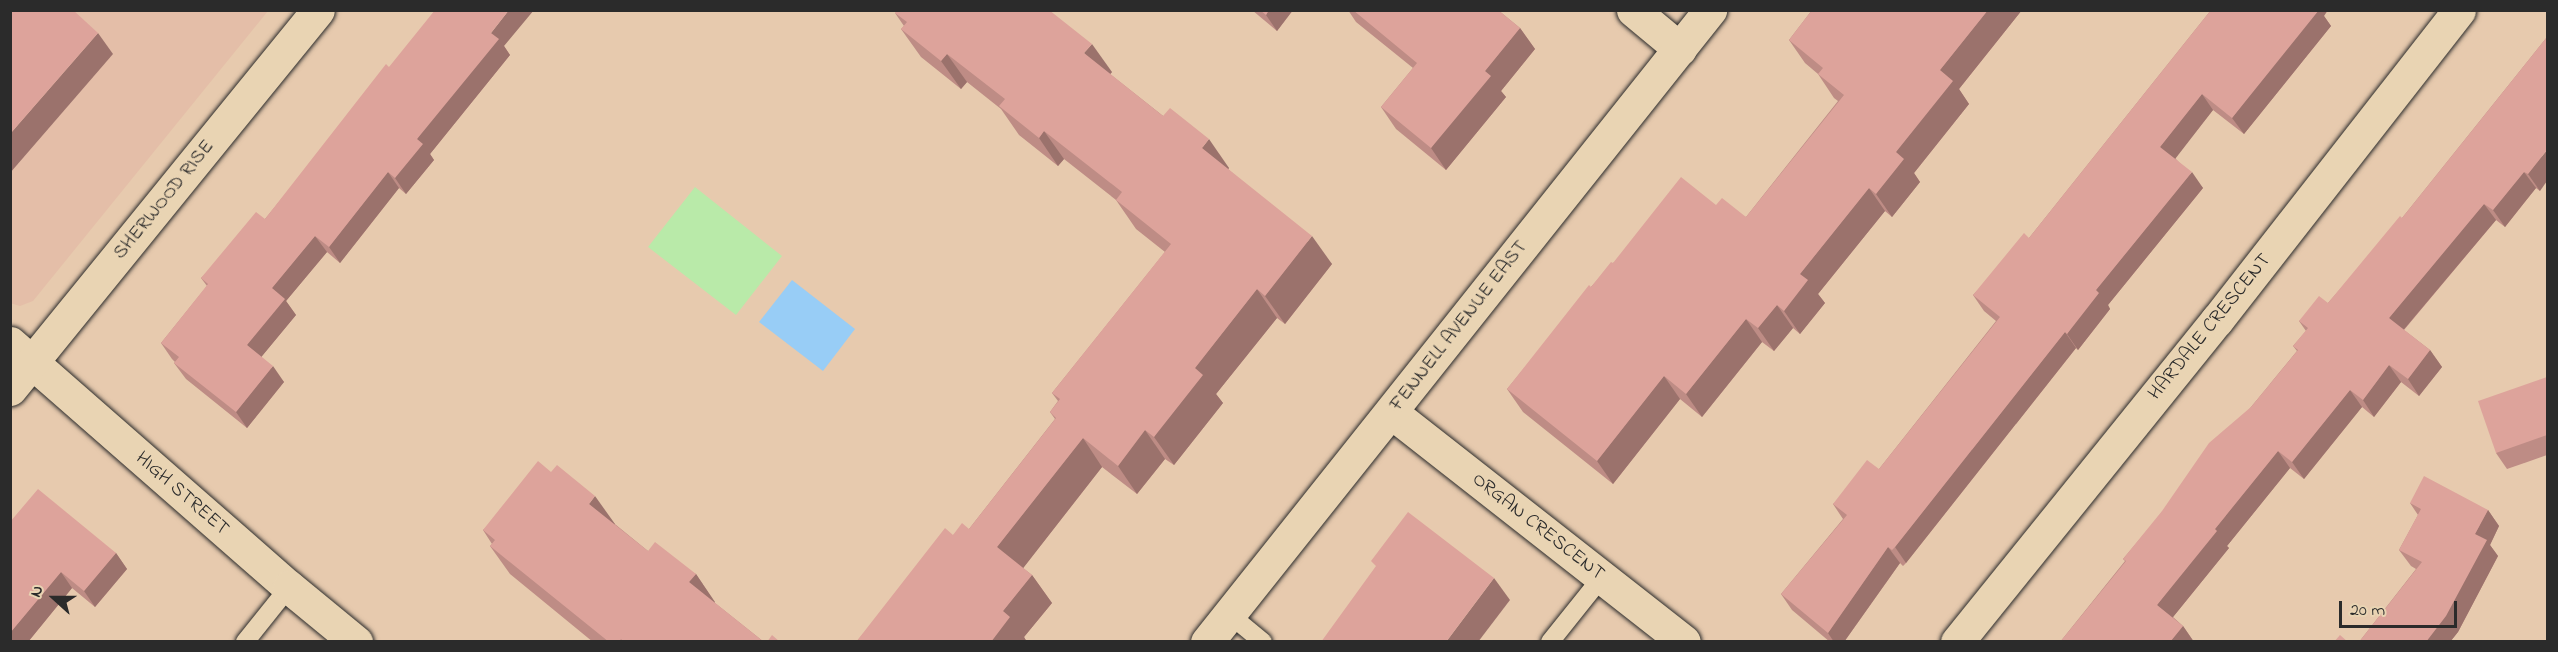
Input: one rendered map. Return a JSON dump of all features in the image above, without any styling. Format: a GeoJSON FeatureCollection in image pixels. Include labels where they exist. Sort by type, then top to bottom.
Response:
{"type":"FeatureCollection","features":[{"type":"Feature","properties":{"kind":"street","name":"SHERWOOD RISE"},"geometry":{"type":"LineString","coordinates":[[10,389],[22,353],[318,10]]}},
{"type":"Feature","properties":{"kind":"street"},"geometry":{"type":"LineString","coordinates":[[1633,10],[1680,49]]}},
{"type":"Feature","properties":{"kind":"street","name":"FENNELL AVENUE EAST"},"geometry":{"type":"LineString","coordinates":[[1207,642],[1710,10]]}},
{"type":"Feature","properties":{"kind":"street","name":"HARDALE CRESCENT"},"geometry":{"type":"LineString","coordinates":[[1957,642],[2217,320],[2459,10]]}},
{"type":"Feature","properties":{"kind":"street","name":"HIGH STREET"},"geometry":{"type":"LineString","coordinates":[[22,353],[289,587],[356,642]]}},
{"type":"Feature","properties":{"kind":"street","name":"ORGAN CRESCENT"},"geometry":{"type":"LineString","coordinates":[[1391,412],[1684,642]]}},
{"type":"Feature","properties":{"kind":"lane"},"geometry":{"type":"LineString","coordinates":[[1550,642],[1602,577]]}},
{"type":"Feature","properties":{"kind":"lane"},"geometry":{"type":"LineString","coordinates":[[245,642],[289,587]]}},
{"type":"Feature","properties":{"kind":"lane"},"geometry":{"type":"LineString","coordinates":[[1229,614],[1263,642]]}},
{"type":"Feature","properties":{"kind":"shaded area"},"geometry":{"type":"Polygon","coordinates":[[[10,11],[268,11],[33,301],[20,306],[10,303],[10,11]]]}},
{"type":"Feature","properties":{"kind":"green space"},"geometry":{"type":"Polygon","coordinates":[[[695,187],[782,256],[736,315],[648,247],[695,187]]]}},
{"type":"Feature","properties":{"kind":"water"},"geometry":{"type":"Polygon","coordinates":[[[792,280],[855,329],[823,371],[759,322],[792,280]]]}},
{"type":"Feature","properties":{"kind":"building"},"geometry":{"type":"Polygon","coordinates":[[[10,10],[73,10],[98,33],[10,134],[10,10]]]}},
{"type":"Feature","properties":{"kind":"building"},"geometry":{"type":"Polygon","coordinates":[[[435,10],[509,10],[491,33],[499,39],[417,139],[423,144],[395,178],[388,172],[329,247],[315,236],[272,288],[285,299],[247,345],[273,366],[236,412],[174,363],[179,357],[161,343],[208,284],[201,278],[256,212],[265,219],[386,64],[389,67],[435,10]]]}},
{"type":"Feature","properties":{"kind":"building"},"geometry":{"type":"Polygon","coordinates":[[[896,10],[1049,10],[1092,44],[1084,53],[1163,116],[1170,108],[1209,139],[1202,148],[1312,236],[1265,296],[1257,289],[1195,368],[1203,375],[1154,437],[1145,430],[1118,466],[1083,438],[997,547],[1032,575],[1003,611],[1010,617],[991,642],[856,642],[945,528],[953,535],[962,523],[969,529],[1056,418],[1050,412],[1060,399],[1052,393],[1171,244],[1116,200],[1122,192],[1044,131],[1039,138],[999,106],[1005,99],[947,54],[941,61],[901,29],[907,22],[895,13],[896,10]]]}},
{"type":"Feature","properties":{"kind":"building"},"geometry":{"type":"Polygon","coordinates":[[[1353,10],[1498,10],[1520,28],[1485,71],[1491,76],[1431,148],[1381,107],[1417,63],[1353,10]]]}},
{"type":"Feature","properties":{"kind":"building"},"geometry":{"type":"Polygon","coordinates":[[[1812,10],[1988,10],[1940,70],[1953,81],[1896,152],[1904,159],[1876,194],[1869,188],[1800,274],[1808,280],[1784,311],[1777,305],[1758,328],[1746,319],[1686,394],[1664,376],[1597,461],[1507,389],[1589,285],[1591,287],[1611,262],[1613,263],[1681,177],[1716,205],[1722,198],[1746,217],[1844,95],[1818,74],[1823,68],[1789,40],[1812,10]]]}},
{"type":"Feature","properties":{"kind":"building"},"geometry":{"type":"Polygon","coordinates":[[[2211,10],[2319,10],[2232,118],[2202,94],[2160,147],[2192,172],[2096,290],[2099,293],[2067,334],[2065,332],[1895,547],[1892,550],[1888,547],[1828,633],[1781,594],[1847,515],[1833,504],[1867,460],[1879,469],[2000,317],[1973,295],[2024,233],[2029,238],[2211,10]]]}},
{"type":"Feature","properties":{"kind":"building"},"geometry":{"type":"Polygon","coordinates":[[[2547,37],[2547,150],[2528,174],[2524,172],[2493,210],[2484,204],[2389,318],[2430,350],[2408,379],[2389,365],[2363,400],[2350,390],[2292,462],[2278,451],[2157,605],[2183,626],[2170,642],[2060,642],[2126,561],[2123,559],[2162,511],[2209,443],[2251,407],[2298,350],[2293,346],[2308,328],[2299,321],[2319,296],[2328,303],[2400,216],[2402,218],[2547,37]]]}},
{"type":"Feature","properties":{"kind":"building"},"geometry":{"type":"Polygon","coordinates":[[[2547,377],[2547,435],[2496,453],[2478,401],[2547,377]]]}},
{"type":"Feature","properties":{"kind":"building"},"geometry":{"type":"Polygon","coordinates":[[[538,461],[551,472],[557,465],[595,496],[589,504],[648,551],[655,542],[696,574],[689,582],[764,642],[624,642],[621,639],[619,642],[609,642],[490,546],[495,540],[483,530],[538,461]]]}},
{"type":"Feature","properties":{"kind":"building"},"geometry":{"type":"Polygon","coordinates":[[[2424,476],[2488,510],[2475,534],[2487,540],[2446,616],[2426,642],[2359,642],[2422,562],[2399,550],[2421,509],[2410,503],[2424,476]]]}},
{"type":"Feature","properties":{"kind":"building"},"geometry":{"type":"Polygon","coordinates":[[[38,489],[116,553],[84,591],[61,572],[10,633],[10,522],[38,489]]]}},
{"type":"Feature","properties":{"kind":"building"},"geometry":{"type":"Polygon","coordinates":[[[1408,512],[1494,578],[1446,642],[1321,642],[1376,566],[1371,561],[1408,512]]]}},
{"type":"Feature","properties":{"kind":"building"},"geometry":{"type":"Polygon","coordinates":[[[772,635],[780,642],[767,642],[772,635]]]}},
{"type":"Feature","properties":{"kind":"building"},"geometry":{"type":"Polygon","coordinates":[[[2340,635],[2348,642],[2334,642],[2340,635]]]}}]}
